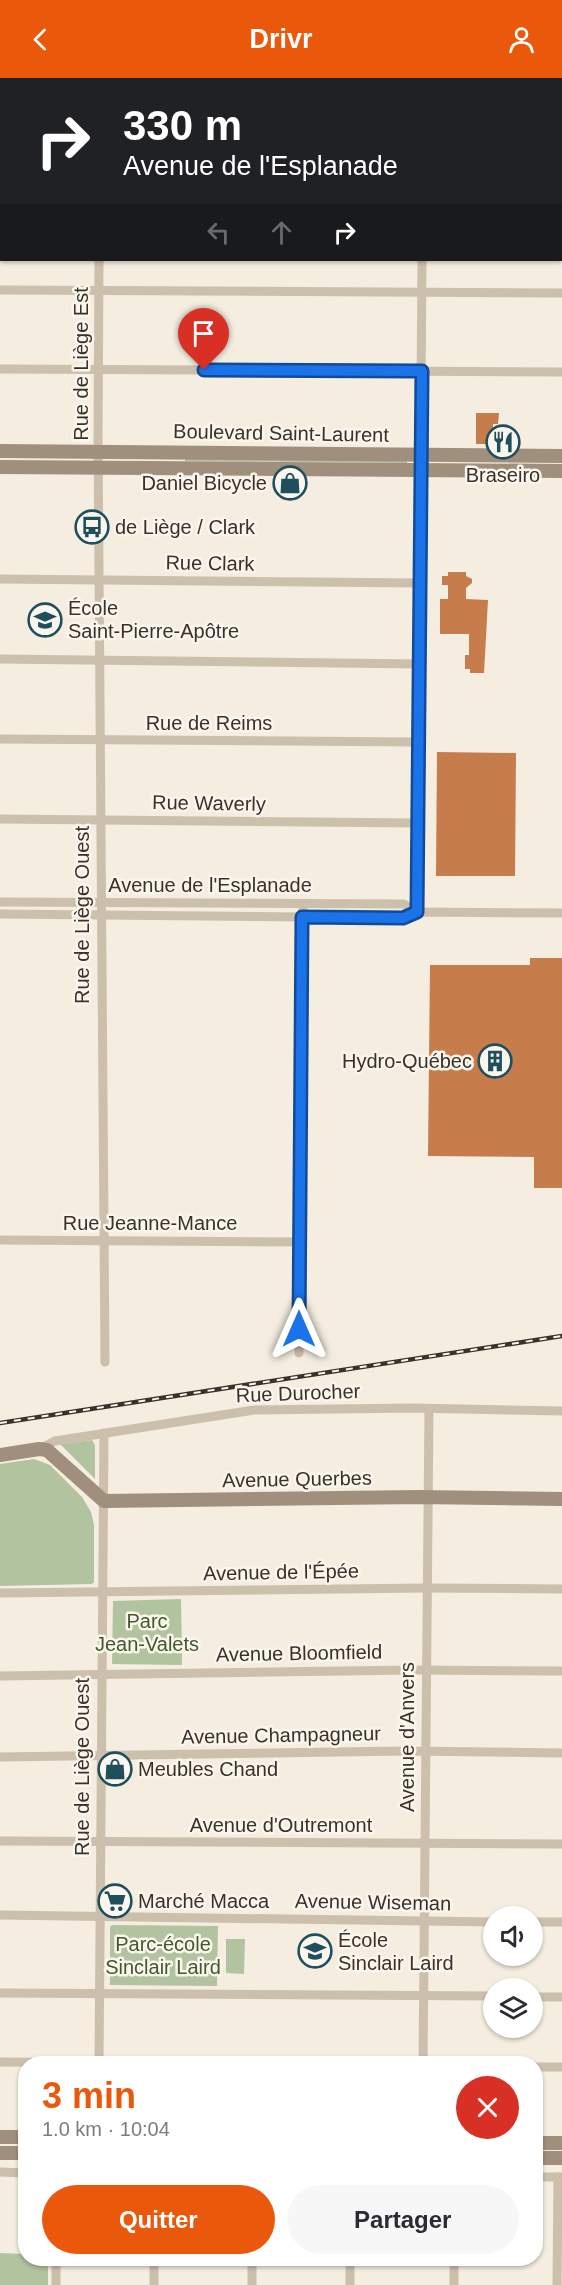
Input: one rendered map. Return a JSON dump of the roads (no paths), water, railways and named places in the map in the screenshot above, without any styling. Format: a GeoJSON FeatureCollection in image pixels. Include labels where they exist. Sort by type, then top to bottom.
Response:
{"type":"FeatureCollection","features":[{"type":"Feature","properties":{"kind":"main road","name":"Boulevard Saint-Laurent"},"geometry":{"type":"LineString","coordinates":[[0,451],[562,456]]}},
{"type":"Feature","properties":{"kind":"main road","name":"Boulevard Saint-Laurent"},"geometry":{"type":"LineString","coordinates":[[0,467],[562,471]]}},
{"type":"Feature","properties":{"kind":"main road"},"geometry":{"type":"LineString","coordinates":[[0,1455],[46,1451],[104,1501]]}},
{"type":"Feature","properties":{"kind":"main road","name":"Avenue Querbes"},"geometry":{"type":"LineString","coordinates":[[104,1501],[428,1497],[562,1499]]}},
{"type":"Feature","properties":{"kind":"main road"},"geometry":{"type":"LineString","coordinates":[[0,2137],[18,2138]]}},
{"type":"Feature","properties":{"kind":"main road"},"geometry":{"type":"LineString","coordinates":[[543,2143],[562,2143]]}},
{"type":"Feature","properties":{"kind":"main road"},"geometry":{"type":"LineString","coordinates":[[0,2153],[18,2153]]}},
{"type":"Feature","properties":{"kind":"main road"},"geometry":{"type":"LineString","coordinates":[[543,2158],[562,2158]]}},
{"type":"Feature","properties":{"kind":"street","name":"Rue de Liège Est"},"geometry":{"type":"LineString","coordinates":[[98,468],[99,261]]}},
{"type":"Feature","properties":{"kind":"street"},"geometry":{"type":"LineString","coordinates":[[417,912],[422,261]]}},
{"type":"Feature","properties":{"kind":"street"},"geometry":{"type":"LineString","coordinates":[[0,290],[562,293]]}},
{"type":"Feature","properties":{"kind":"street"},"geometry":{"type":"LineString","coordinates":[[0,369],[562,372]]}},
{"type":"Feature","properties":{"kind":"street","name":"Rue de Liège Ouest"},"geometry":{"type":"LineString","coordinates":[[98,468],[105,1362]]}},
{"type":"Feature","properties":{"kind":"street","name":"Rue Clark"},"geometry":{"type":"LineString","coordinates":[[0,579],[420,583]]}},
{"type":"Feature","properties":{"kind":"street"},"geometry":{"type":"LineString","coordinates":[[0,659],[419,663]]}},
{"type":"Feature","properties":{"kind":"street","name":"Rue de Reims"},"geometry":{"type":"LineString","coordinates":[[0,739],[418,742]]}},
{"type":"Feature","properties":{"kind":"street","name":"Rue Waverly"},"geometry":{"type":"LineString","coordinates":[[0,819],[418,823]]}},
{"type":"Feature","properties":{"kind":"street","name":"Avenue de l'Esplanade"},"geometry":{"type":"LineString","coordinates":[[0,902],[404,904],[417,912]]}},
{"type":"Feature","properties":{"kind":"street"},"geometry":{"type":"LineString","coordinates":[[299,1353],[303,904]]}},
{"type":"Feature","properties":{"kind":"street","name":"Avenue de l'Esplanade"},"geometry":{"type":"LineString","coordinates":[[0,914],[403,918],[417,912],[562,913]]}},
{"type":"Feature","properties":{"kind":"street","name":"Rue Jeanne-Mance"},"geometry":{"type":"LineString","coordinates":[[0,1240],[300,1242]]}},
{"type":"Feature","properties":{"kind":"street","name":"Rue Durocher"},"geometry":{"type":"LineString","coordinates":[[46,1451],[55,1441],[254,1410],[429,1409],[562,1412]]}},
{"type":"Feature","properties":{"kind":"street","name":"Avenue d'Anvers"},"geometry":{"type":"LineString","coordinates":[[423,2056],[429,1409]]}},
{"type":"Feature","properties":{"kind":"street","name":"Rue de Liège Ouest"},"geometry":{"type":"LineString","coordinates":[[99,2056],[104,1433]]}},
{"type":"Feature","properties":{"kind":"street","name":"Avenue de l'Épée"},"geometry":{"type":"LineString","coordinates":[[0,1593],[427,1588],[562,1589]]}},
{"type":"Feature","properties":{"kind":"street","name":"Avenue Bloomfield"},"geometry":{"type":"LineString","coordinates":[[0,1676],[426,1670],[562,1671]]}},
{"type":"Feature","properties":{"kind":"street","name":"Avenue Champagneur"},"geometry":{"type":"LineString","coordinates":[[0,1757],[425,1752],[562,1753]]}},
{"type":"Feature","properties":{"kind":"street","name":"Avenue d'Outremont"},"geometry":{"type":"LineString","coordinates":[[0,1841],[562,1844]]}},
{"type":"Feature","properties":{"kind":"street","name":"Avenue Wiseman"},"geometry":{"type":"LineString","coordinates":[[0,1916],[483,1922]]}},
{"type":"Feature","properties":{"kind":"street"},"geometry":{"type":"LineString","coordinates":[[543,1922],[562,1922]]}},
{"type":"Feature","properties":{"kind":"street"},"geometry":{"type":"LineString","coordinates":[[0,1993],[483,1996]]}},
{"type":"Feature","properties":{"kind":"street"},"geometry":{"type":"LineString","coordinates":[[543,1996],[562,1997]]}},
{"type":"Feature","properties":{"kind":"street"},"geometry":{"type":"LineString","coordinates":[[0,2062],[18,2062]]}},
{"type":"Feature","properties":{"kind":"street"},"geometry":{"type":"LineString","coordinates":[[543,2067],[562,2067]]}},
{"type":"Feature","properties":{"kind":"street"},"geometry":{"type":"LineString","coordinates":[[0,2172],[18,2173]]}},
{"type":"Feature","properties":{"kind":"street"},"geometry":{"type":"LineString","coordinates":[[543,2176],[560,2177],[557,2285]]}},
{"type":"Feature","properties":{"kind":"street"},"geometry":{"type":"LineString","coordinates":[[56,2266],[56,2285]]}},
{"type":"Feature","properties":{"kind":"street"},"geometry":{"type":"LineString","coordinates":[[154,2266],[154,2285]]}},
{"type":"Feature","properties":{"kind":"street"},"geometry":{"type":"LineString","coordinates":[[252,2266],[252,2285]]}},
{"type":"Feature","properties":{"kind":"street"},"geometry":{"type":"LineString","coordinates":[[350,2266],[350,2285]]}},
{"type":"Feature","properties":{"kind":"street"},"geometry":{"type":"LineString","coordinates":[[454,2266],[454,2285]]}},
{"type":"Feature","properties":{"kind":"railway"},"geometry":{"type":"LineString","coordinates":[[0,1423],[562,1336]]}},
{"type":"Feature","properties":{"kind":"place","name":"Braseiro"},"geometry":{"type":"Point","coordinates":[503,442]}},
{"type":"Feature","properties":{"kind":"place","name":"Daniel Bicycle"},"geometry":{"type":"Point","coordinates":[290,483]}},
{"type":"Feature","properties":{"kind":"place","name":"de Liège / Clark"},"geometry":{"type":"Point","coordinates":[92,527]}},
{"type":"Feature","properties":{"kind":"place","name":"École Saint-Pierre-Apôtre"},"geometry":{"type":"Point","coordinates":[45,620]}},
{"type":"Feature","properties":{"kind":"place","name":"Hydro-Québec"},"geometry":{"type":"Point","coordinates":[495,1061]}},
{"type":"Feature","properties":{"kind":"place","name":"Meubles Chand"},"geometry":{"type":"Point","coordinates":[115,1769]}},
{"type":"Feature","properties":{"kind":"place","name":"Marché Macca"},"geometry":{"type":"Point","coordinates":[115,1901]}},
{"type":"Feature","properties":{"kind":"place","name":"École Sinclair Laird"},"geometry":{"type":"Point","coordinates":[315,1951]}},
{"type":"Feature","properties":{"kind":"park label","name":"Parc Jean-Valets"},"geometry":{"type":"Point","coordinates":[147,1632]}},
{"type":"Feature","properties":{"kind":"park label","name":"Parc-école Sinclair Laird"},"geometry":{"type":"Point","coordinates":[163,1956]}}]}
